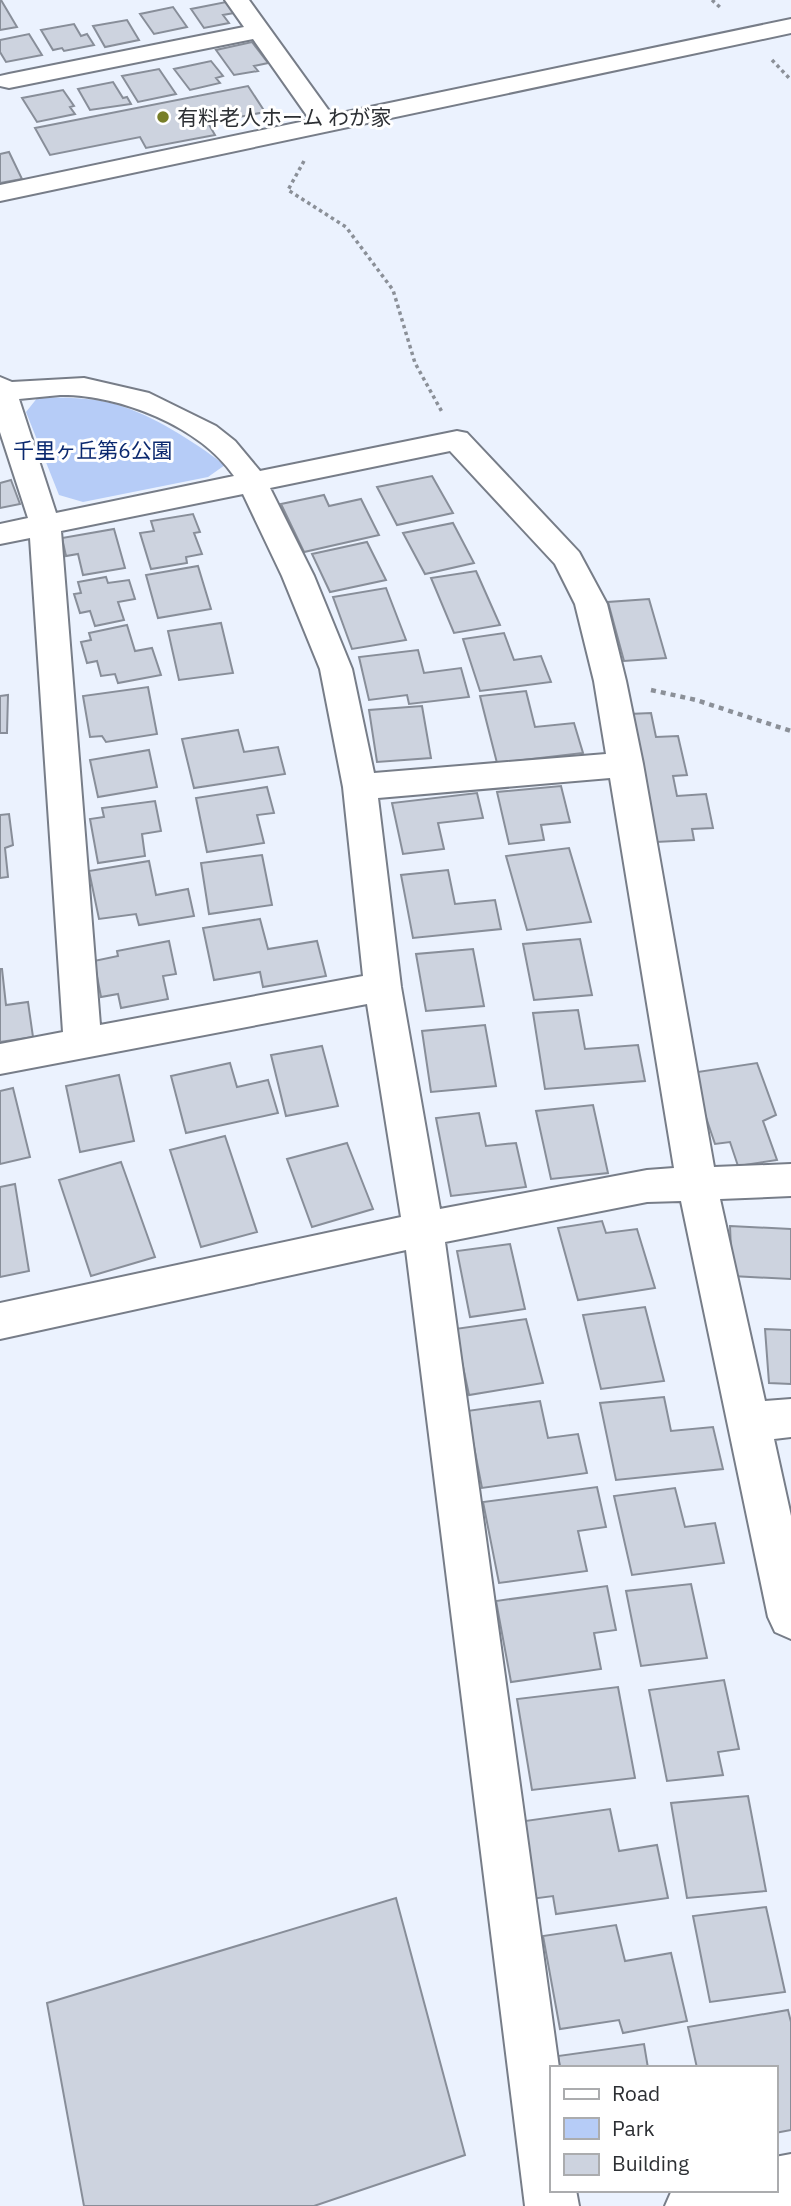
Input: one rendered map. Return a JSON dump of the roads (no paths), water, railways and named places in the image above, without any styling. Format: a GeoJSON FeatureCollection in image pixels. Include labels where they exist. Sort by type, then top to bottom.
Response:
{"type":"FeatureCollection","features":[{"type":"Feature","properties":{"kind":"street"},"geometry":{"type":"LineString","coordinates":[[237,0],[325,123]]}},
{"type":"Feature","properties":{"kind":"street"},"geometry":{"type":"LineString","coordinates":[[0,193],[791,26]]}},
{"type":"Feature","properties":{"kind":"street"},"geometry":{"type":"LineString","coordinates":[[9,81],[259,31]]}},
{"type":"Feature","properties":{"kind":"street"},"geometry":{"type":"LineString","coordinates":[[83,1042],[45,525],[1,391],[73,386],[96,388],[143,401],[177,417],[225,447],[245,468],[252,481],[298,576],[336,669],[360,787],[383,986],[423,1229],[550,2191]]}},
{"type":"Feature","properties":{"kind":"street"},"geometry":{"type":"LineString","coordinates":[[0,534],[457,440],[568,559],[591,604],[610,681],[697,1185],[770,1420],[791,1618]]}},
{"type":"Feature","properties":{"kind":"street"},"geometry":{"type":"LineString","coordinates":[[360,787],[626,764]]}},
{"type":"Feature","properties":{"kind":"street"},"geometry":{"type":"LineString","coordinates":[[0,1059],[383,986]]}},
{"type":"Feature","properties":{"kind":"street"},"geometry":{"type":"LineString","coordinates":[[0,1321],[423,1229],[647,1186],[791,1180]]}},
{"type":"Feature","properties":{"kind":"street"},"geometry":{"type":"LineString","coordinates":[[692,2206],[744,2192]]}},
{"type":"Feature","properties":{"kind":"place","name":"有料老人ホーム わが家"},"geometry":{"type":"Point","coordinates":[163,117]}},
{"type":"Feature","properties":{"kind":"park label","name":"千里ヶ丘第6公園"},"geometry":{"type":"Point","coordinates":[93,450]}}]}
